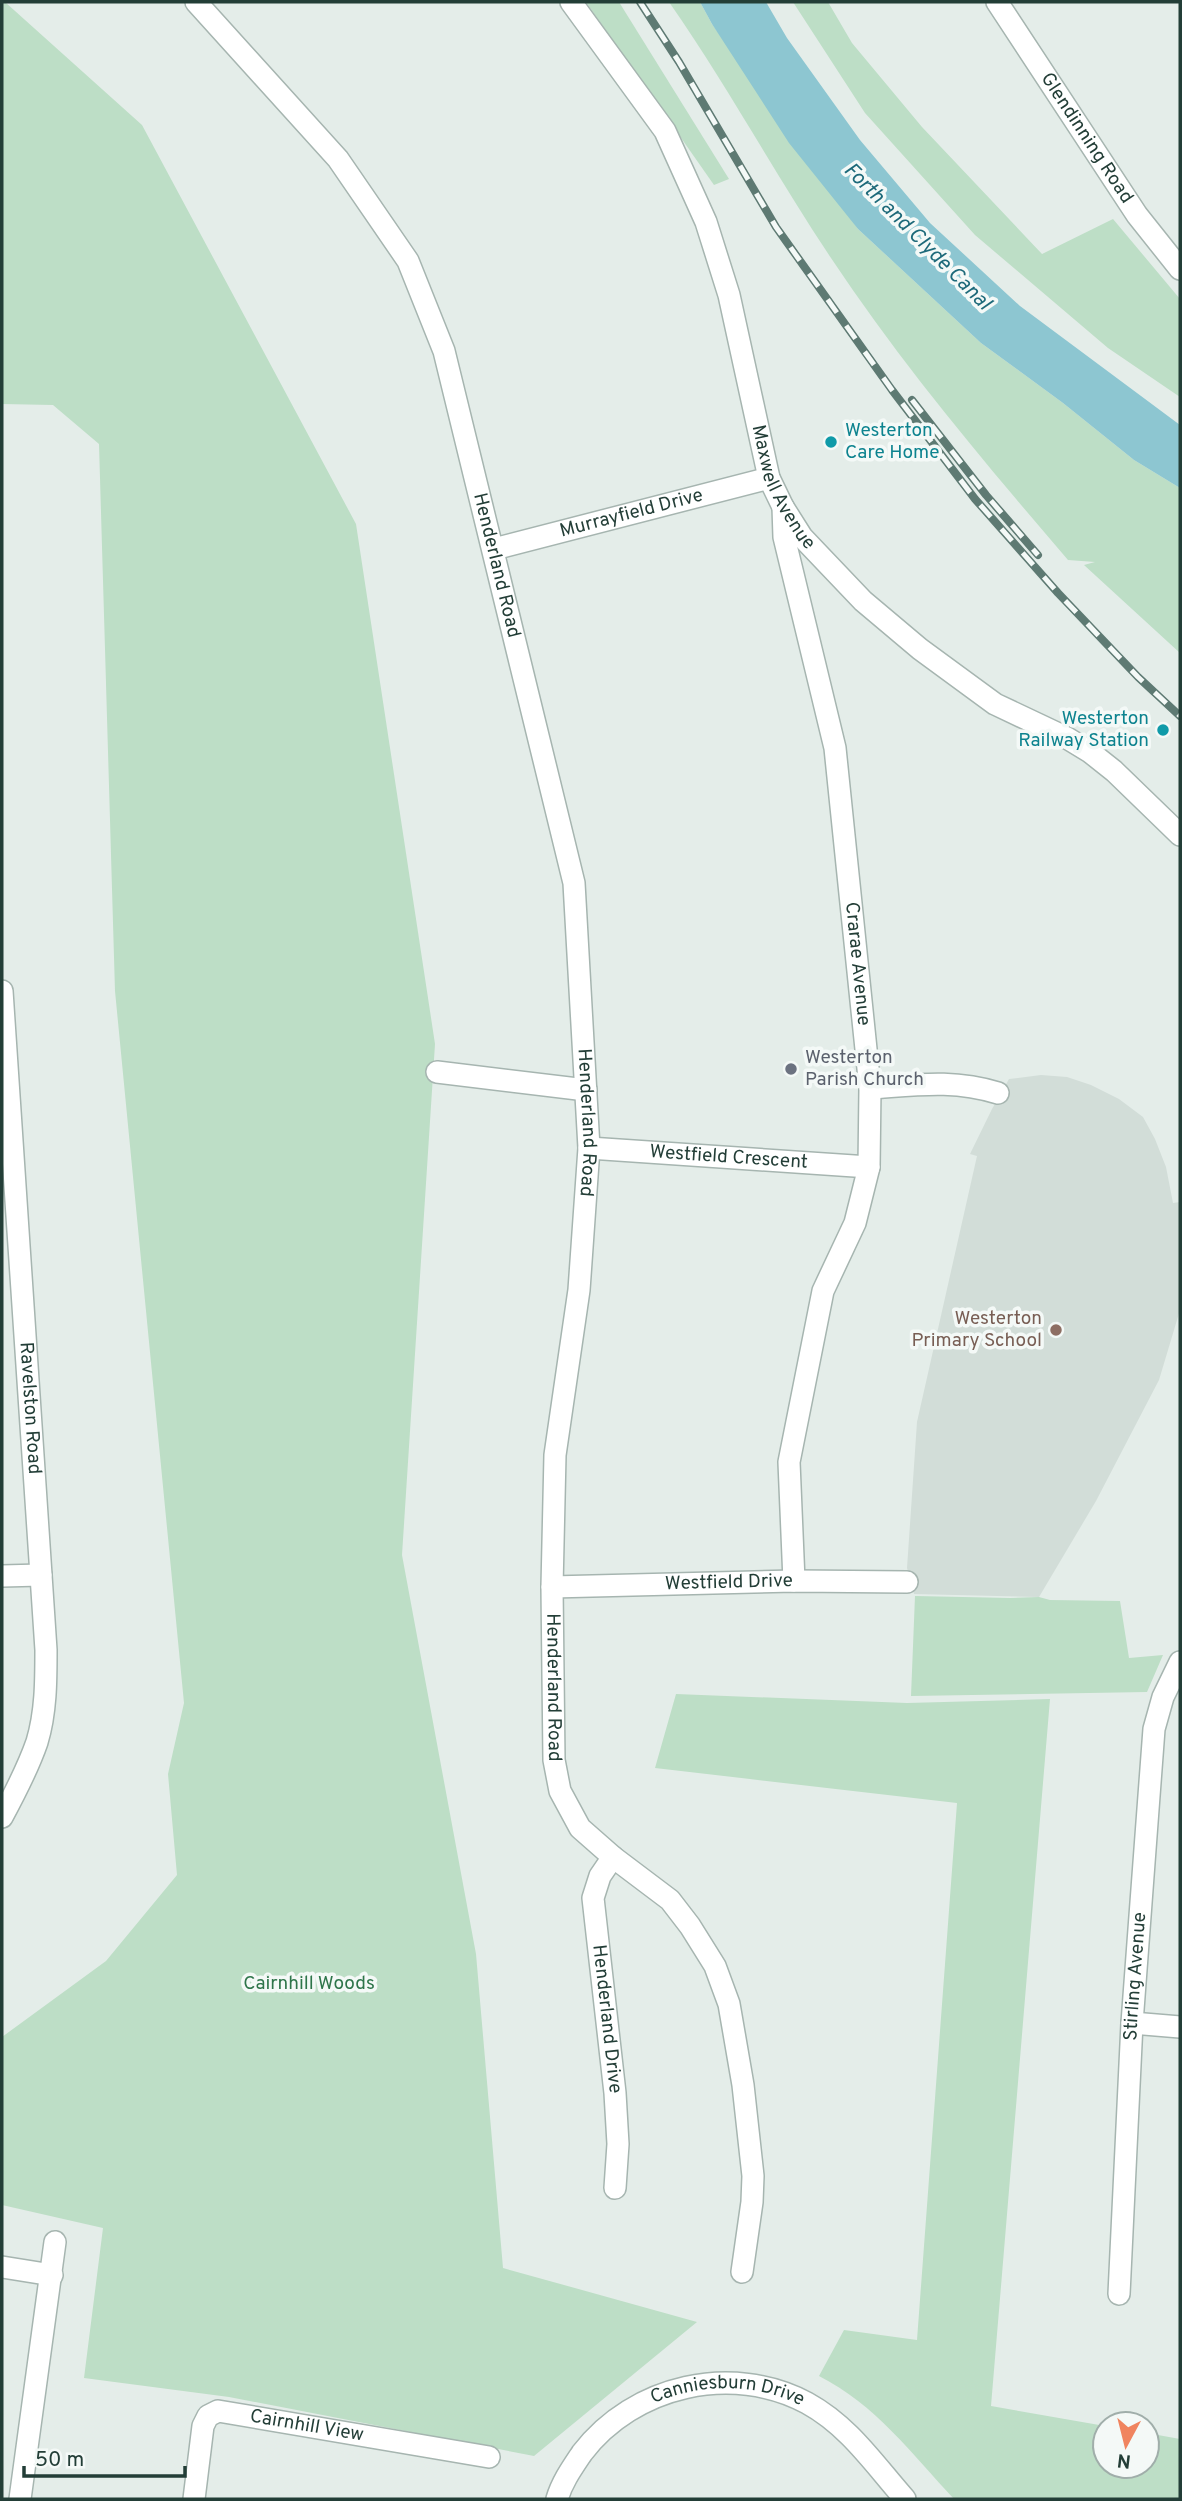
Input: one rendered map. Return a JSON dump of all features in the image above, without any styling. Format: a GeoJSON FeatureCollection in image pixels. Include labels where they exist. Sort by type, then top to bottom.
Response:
{"type":"FeatureCollection","features":[{"type":"Feature","properties":{"kind":"street","name":"Henderland Road"},"geometry":{"type":"LineString","coordinates":[[196,2],[338,159],[408,261],[444,351],[494,550],[574,883],[589,1149],[579,1290],[555,1455],[552,1587],[554,1760],[560,1791],[580,1828],[670,1900],[715,1966],[729,2004],[743,2085],[753,2176],[742,2272]]}},
{"type":"Feature","properties":{"kind":"street","name":"Maxwell Avenue"},"geometry":{"type":"LineString","coordinates":[[571,2],[665,131],[705,222],[729,295],[769,478],[802,537],[863,601],[920,649],[995,704],[1067,738],[1090,752],[1114,771],[1180,835]]}},
{"type":"Feature","properties":{"kind":"street","name":"Glendinning Road"},"geometry":{"type":"LineString","coordinates":[[998,2],[1137,215],[1180,269]]}},
{"type":"Feature","properties":{"kind":"street","name":"Murrayfield Drive"},"geometry":{"type":"LineString","coordinates":[[494,550],[769,478]]}},
{"type":"Feature","properties":{"kind":"street","name":"Crarae Avenue"},"geometry":{"type":"LineString","coordinates":[[783,507],[784,537],[835,748],[870,1088],[869,1167],[855,1223],[822,1291],[789,1462],[794,1581]]}},
{"type":"Feature","properties":{"kind":"street","name":"Ravelston Road"},"geometry":{"type":"LineString","coordinates":[[2,990],[5,1100],[46,1650],[46,1695],[37,1742],[2,1817]]}},
{"type":"Feature","properties":{"kind":"street"},"geometry":{"type":"LineString","coordinates":[[437,1072],[586,1090]]}},
{"type":"Feature","properties":{"kind":"street"},"geometry":{"type":"LineString","coordinates":[[870,1088],[950,1083],[968,1084],[998,1093]]}},
{"type":"Feature","properties":{"kind":"street","name":"Westfield Crescent"},"geometry":{"type":"LineString","coordinates":[[589,1149],[869,1167]]}},
{"type":"Feature","properties":{"kind":"street"},"geometry":{"type":"LineString","coordinates":[[2,1576],[41,1575]]}},
{"type":"Feature","properties":{"kind":"street","name":"Westfield Drive"},"geometry":{"type":"LineString","coordinates":[[552,1587],[794,1581],[907,1583]]}},
{"type":"Feature","properties":{"kind":"street","name":"Stirling Avenue"},"geometry":{"type":"LineString","coordinates":[[1119,2294],[1132,2023],[1154,1729],[1163,1697],[1180,1661]]}},
{"type":"Feature","properties":{"kind":"street","name":"Henderland Drive"},"geometry":{"type":"LineString","coordinates":[[613,1857],[600,1876],[593,1898],[615,2093],[618,2144],[615,2188]]}},
{"type":"Feature","properties":{"kind":"street"},"geometry":{"type":"LineString","coordinates":[[1132,2023],[1180,2027]]}},
{"type":"Feature","properties":{"kind":"street"},"geometry":{"type":"LineString","coordinates":[[20,2499],[55,2242]]}},
{"type":"Feature","properties":{"kind":"street"},"geometry":{"type":"LineString","coordinates":[[2,2267],[51,2275]]}},
{"type":"Feature","properties":{"kind":"street","name":"Canniesburn Drive"},"geometry":{"type":"LineString","coordinates":[[557,2499],[568,2472],[591,2441],[613,2422],[646,2400],[680,2388],[731,2382],[777,2390],[805,2402],[833,2419],[858,2442],[905,2499]]}},
{"type":"Feature","properties":{"kind":"street","name":"Cairnhill View"},"geometry":{"type":"LineString","coordinates":[[194,2499],[203,2426],[208,2416],[218,2411],[489,2457]]}},
{"type":"Feature","properties":{"kind":"shaded area","name":"Westerton Primary School"},"geometry":{"type":"Polygon","coordinates":[[[1041,1075],[1067,1077],[1091,1085],[1119,1099],[1143,1117],[1166,1167],[1173,1203],[1180,1202],[1180,1310],[1159,1380],[1096,1501],[1039,1597],[914,1594],[907,1568],[917,1422],[977,1156],[970,1154],[1009,1079],[1041,1075]]]}},
{"type":"Feature","properties":{"kind":"green space","name":"Cairnhill Woods"},"geometry":{"type":"Polygon","coordinates":[[[2,2],[142,125],[356,524],[435,1044],[402,1555],[476,1954],[503,2268],[697,2322],[534,2456],[229,2397],[84,2378],[103,2228],[2,2205],[2,2037],[106,1961],[177,1875],[168,1774],[184,1703],[115,991],[99,444],[53,405],[2,404],[2,2]]]}},
{"type":"Feature","properties":{"kind":"green space"},"geometry":{"type":"Polygon","coordinates":[[[586,2],[619,2],[729,179],[714,185],[586,2]]]}},
{"type":"Feature","properties":{"kind":"green space"},"geometry":{"type":"Polygon","coordinates":[[[669,2],[700,2],[712,24],[858,229],[981,343],[1063,403],[1134,460],[1180,488],[1180,653],[1084,565],[1095,562],[1068,560],[915,375],[831,258],[669,2]]]}},
{"type":"Feature","properties":{"kind":"green space"},"geometry":{"type":"Polygon","coordinates":[[[793,2],[828,2],[852,43],[922,127],[1042,254],[1113,219],[1180,299],[1180,397],[1108,348],[975,235],[865,113],[793,2]]]}},
{"type":"Feature","properties":{"kind":"green space"},"geometry":{"type":"Polygon","coordinates":[[[915,1596],[1120,1601],[1129,1658],[1163,1655],[1147,1692],[911,1696],[915,1596]]]}},
{"type":"Feature","properties":{"kind":"green space"},"geometry":{"type":"Polygon","coordinates":[[[676,1694],[907,1703],[1050,1699],[991,2406],[1091,2424],[1091,2480],[1161,2480],[1161,2436],[1180,2439],[1180,2499],[954,2499],[875,2416],[858,2401],[819,2376],[844,2330],[917,2340],[957,1803],[655,1768],[676,1694]]]}},
{"type":"Feature","properties":{"kind":"water","name":"Forth and Clyde Canal"},"geometry":{"type":"Polygon","coordinates":[[[700,2],[766,2],[787,38],[860,140],[930,223],[1020,306],[1180,425],[1180,488],[1134,460],[1063,403],[981,343],[858,229],[789,143],[700,2]]]}},
{"type":"Feature","properties":{"kind":"railway"},"geometry":{"type":"LineString","coordinates":[[640,2],[679,62],[776,227],[892,390],[975,499],[1058,593],[1138,677],[1180,716]]}},
{"type":"Feature","properties":{"kind":"railway"},"geometry":{"type":"LineString","coordinates":[[912,400],[986,495],[1038,555]]}},
{"type":"Feature","properties":{"kind":"place","name":"Westerton Care Home"},"geometry":{"type":"Point","coordinates":[831,442]}},
{"type":"Feature","properties":{"kind":"place","name":"Westerton Railway Station"},"geometry":{"type":"Point","coordinates":[1163,730]}},
{"type":"Feature","properties":{"kind":"place","name":"Westerton Parish Church"},"geometry":{"type":"Point","coordinates":[791,1069]}},
{"type":"Feature","properties":{"kind":"place","name":"Westerton Primary School"},"geometry":{"type":"Point","coordinates":[1056,1330]}}]}
